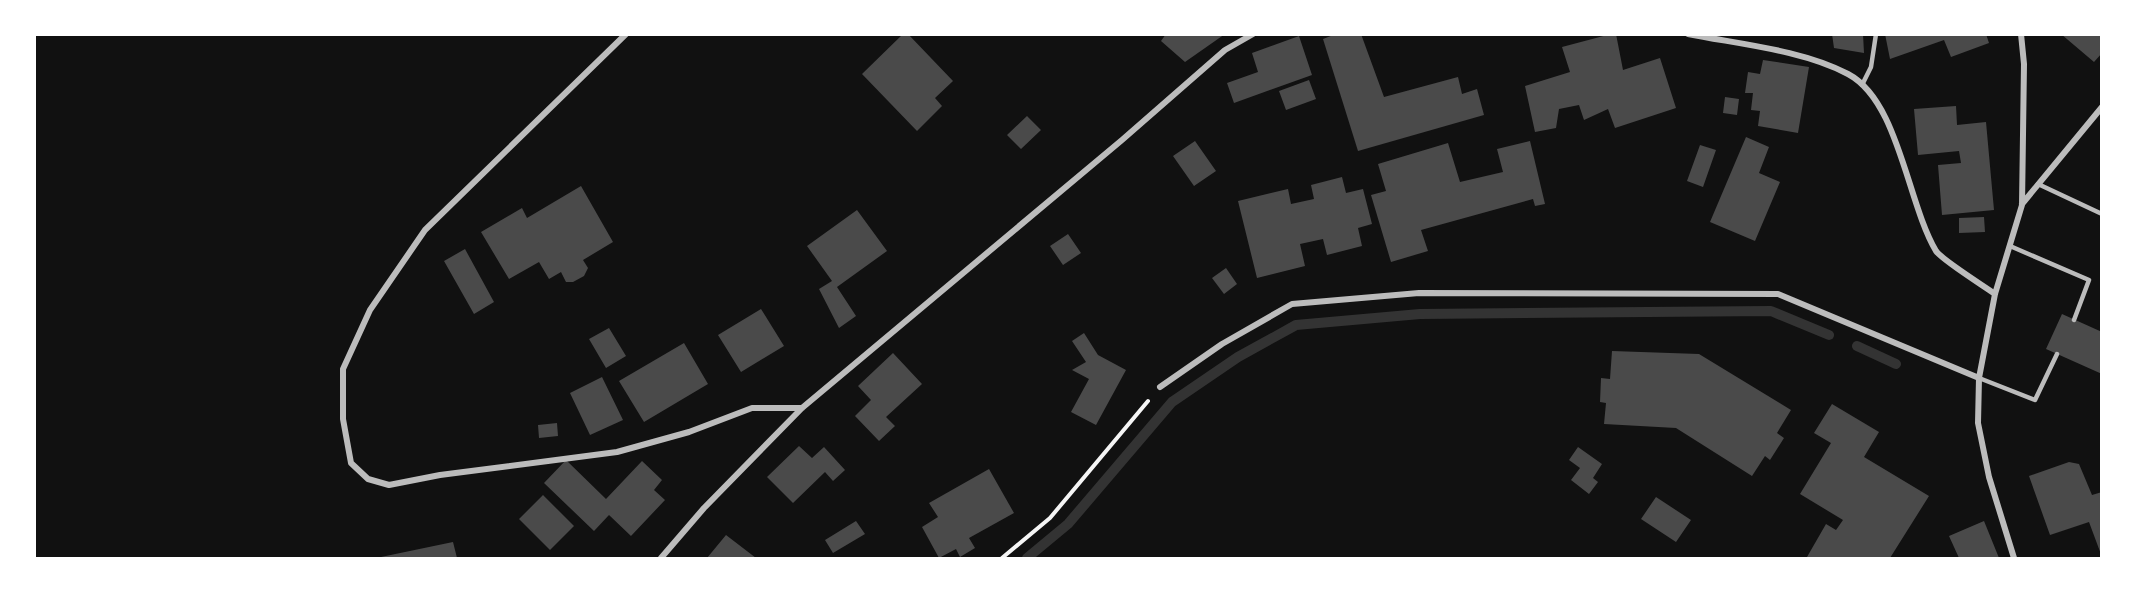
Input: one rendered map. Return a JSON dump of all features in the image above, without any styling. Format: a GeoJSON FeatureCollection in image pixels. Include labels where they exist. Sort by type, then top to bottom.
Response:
{"type":"FeatureCollection","features":[{"type":"Feature","properties":{"kind":"street"},"geometry":{"type":"LineString","coordinates":[[626,34],[424,230],[370,310],[343,369],[343,419],[351,464],[368,479],[389,485],[440,475],[617,452],[689,432],[752,408],[802,408]]}},
{"type":"Feature","properties":{"kind":"street"},"geometry":{"type":"LineString","coordinates":[[661,558],[704,508],[802,408],[1112,148],[1225,50],[1253,34]]}},
{"type":"Feature","properties":{"kind":"street"},"geometry":{"type":"LineString","coordinates":[[1688,34],[1804,57],[1848,74],[1862,85],[1875,101],[1893,133],[1912,197],[1937,253],[1995,294]]}},
{"type":"Feature","properties":{"kind":"street"},"geometry":{"type":"LineString","coordinates":[[2014,558],[1989,477],[1978,423],[1980,378],[1995,294],[2022,205],[2024,64],[2021,34]]}},
{"type":"Feature","properties":{"kind":"street"},"geometry":{"type":"LineString","coordinates":[[2022,205],[2102,106]]}},
{"type":"Feature","properties":{"kind":"street"},"geometry":{"type":"LineString","coordinates":[[1160,387],[1222,344],[1292,304],[1419,293],[1778,294],[1980,378]]}},
{"type":"Feature","properties":{"kind":"lane"},"geometry":{"type":"LineString","coordinates":[[1862,85],[1871,67],[1876,34]]}},
{"type":"Feature","properties":{"kind":"lane"},"geometry":{"type":"LineString","coordinates":[[2038,184],[2102,214]]}},
{"type":"Feature","properties":{"kind":"lane"},"geometry":{"type":"LineString","coordinates":[[2010,246],[2089,280],[2074,320]]}},
{"type":"Feature","properties":{"kind":"lane"},"geometry":{"type":"LineString","coordinates":[[1980,378],[2035,400],[2057,354]]}},
{"type":"Feature","properties":{"kind":"path"},"geometry":{"type":"LineString","coordinates":[[1002,558],[1050,518],[1160,387]]}},
{"type":"Feature","properties":{"kind":"building"},"geometry":{"type":"Polygon","coordinates":[[[903,34],[908,34],[953,81],[935,98],[942,106],[917,131],[862,74],[903,34]]]}},
{"type":"Feature","properties":{"kind":"building"},"geometry":{"type":"Polygon","coordinates":[[[1166,34],[1225,34],[1185,62],[1161,41],[1166,34]]]}},
{"type":"Feature","properties":{"kind":"building"},"geometry":{"type":"Polygon","coordinates":[[[1336,34],[1361,34],[1384,97],[1458,77],[1462,94],[1477,89],[1484,115],[1358,151],[1323,39],[1336,34]]]}},
{"type":"Feature","properties":{"kind":"building"},"geometry":{"type":"Polygon","coordinates":[[[1616,34],[1623,70],[1660,58],[1676,108],[1615,128],[1608,109],[1584,120],[1579,105],[1559,109],[1556,128],[1535,132],[1525,86],[1570,72],[1562,47],[1616,34]]]}},
{"type":"Feature","properties":{"kind":"building"},"geometry":{"type":"Polygon","coordinates":[[[1832,34],[1863,34],[1864,53],[1834,48],[1832,34]]]}},
{"type":"Feature","properties":{"kind":"building"},"geometry":{"type":"Polygon","coordinates":[[[1885,34],[1986,34],[1989,43],[1951,57],[1944,40],[1890,59],[1885,34]]]}},
{"type":"Feature","properties":{"kind":"building"},"geometry":{"type":"Polygon","coordinates":[[[2061,34],[2102,34],[2102,53],[2094,62],[2061,34]]]}},
{"type":"Feature","properties":{"kind":"building"},"geometry":{"type":"Polygon","coordinates":[[[1299,36],[1312,75],[1234,103],[1227,83],[1258,72],[1252,53],[1299,36]]]}},
{"type":"Feature","properties":{"kind":"building"},"geometry":{"type":"Polygon","coordinates":[[[1763,60],[1809,67],[1798,133],[1758,126],[1760,111],[1751,110],[1753,93],[1745,93],[1748,72],[1760,74],[1763,60]]]}},
{"type":"Feature","properties":{"kind":"building"},"geometry":{"type":"Polygon","coordinates":[[[1309,80],[1316,99],[1286,110],[1279,91],[1309,80]]]}},
{"type":"Feature","properties":{"kind":"building"},"geometry":{"type":"Polygon","coordinates":[[[1725,97],[1739,99],[1737,115],[1723,113],[1725,97]]]}},
{"type":"Feature","properties":{"kind":"building"},"geometry":{"type":"Polygon","coordinates":[[[1956,106],[1957,125],[1986,122],[1994,210],[1942,215],[1938,165],[1961,163],[1959,151],[1918,155],[1914,109],[1956,106]]]}},
{"type":"Feature","properties":{"kind":"building"},"geometry":{"type":"Polygon","coordinates":[[[1027,116],[1041,130],[1021,149],[1007,135],[1027,116]]]}},
{"type":"Feature","properties":{"kind":"building"},"geometry":{"type":"Polygon","coordinates":[[[1746,137],[1769,147],[1759,173],[1780,182],[1755,241],[1710,222],[1746,137]]]}},
{"type":"Feature","properties":{"kind":"building"},"geometry":{"type":"Polygon","coordinates":[[[1195,141],[1216,171],[1194,186],[1173,156],[1195,141]]]}},
{"type":"Feature","properties":{"kind":"building"},"geometry":{"type":"Polygon","coordinates":[[[1530,141],[1545,204],[1535,206],[1533,199],[1421,230],[1428,251],[1391,262],[1371,195],[1386,191],[1378,164],[1448,143],[1460,182],[1503,172],[1497,149],[1530,141]]]}},
{"type":"Feature","properties":{"kind":"building"},"geometry":{"type":"Polygon","coordinates":[[[1700,145],[1716,150],[1703,187],[1687,181],[1700,145]]]}},
{"type":"Feature","properties":{"kind":"building"},"geometry":{"type":"Polygon","coordinates":[[[1342,177],[1346,193],[1363,189],[1372,224],[1358,228],[1362,246],[1327,255],[1323,239],[1300,244],[1305,266],[1257,278],[1238,201],[1288,189],[1291,204],[1314,199],[1311,185],[1342,177]]]}},
{"type":"Feature","properties":{"kind":"building"},"geometry":{"type":"Polygon","coordinates":[[[581,186],[613,242],[583,260],[588,268],[584,276],[573,282],[566,282],[561,272],[549,279],[539,262],[509,279],[481,232],[522,208],[527,218],[581,186]]]}},
{"type":"Feature","properties":{"kind":"building"},"geometry":{"type":"Polygon","coordinates":[[[857,210],[887,251],[837,287],[856,316],[839,328],[819,289],[832,281],[807,246],[857,210]]]}},
{"type":"Feature","properties":{"kind":"building"},"geometry":{"type":"Polygon","coordinates":[[[1984,217],[1985,232],[1959,233],[1959,218],[1984,217]]]}},
{"type":"Feature","properties":{"kind":"building"},"geometry":{"type":"Polygon","coordinates":[[[1068,234],[1081,253],[1063,265],[1050,246],[1068,234]]]}},
{"type":"Feature","properties":{"kind":"building"},"geometry":{"type":"Polygon","coordinates":[[[465,249],[494,302],[474,314],[444,261],[465,249]]]}},
{"type":"Feature","properties":{"kind":"building"},"geometry":{"type":"Polygon","coordinates":[[[1226,268],[1237,284],[1224,294],[1212,278],[1226,268]]]}},
{"type":"Feature","properties":{"kind":"building"},"geometry":{"type":"Polygon","coordinates":[[[761,309],[784,346],[741,372],[718,335],[761,309]]]}},
{"type":"Feature","properties":{"kind":"building"},"geometry":{"type":"Polygon","coordinates":[[[2062,314],[2102,332],[2102,374],[2046,349],[2062,314]]]}},
{"type":"Feature","properties":{"kind":"building"},"geometry":{"type":"Polygon","coordinates":[[[609,328],[626,356],[606,368],[589,339],[609,328]]]}},
{"type":"Feature","properties":{"kind":"building"},"geometry":{"type":"Polygon","coordinates":[[[1084,333],[1098,355],[1126,370],[1096,425],[1071,412],[1089,379],[1072,370],[1086,362],[1072,341],[1084,333]]]}},
{"type":"Feature","properties":{"kind":"building"},"geometry":{"type":"Polygon","coordinates":[[[684,343],[708,384],[644,422],[619,381],[684,343]]]}},
{"type":"Feature","properties":{"kind":"building"},"geometry":{"type":"Polygon","coordinates":[[[1612,351],[1699,354],[1791,410],[1777,433],[1784,438],[1770,460],[1765,456],[1752,476],[1676,428],[1604,424],[1606,403],[1600,402],[1601,378],[1610,379],[1612,351]]]}},
{"type":"Feature","properties":{"kind":"building"},"geometry":{"type":"Polygon","coordinates":[[[893,353],[922,384],[886,417],[895,426],[879,441],[855,416],[871,400],[858,386],[893,353]]]}},
{"type":"Feature","properties":{"kind":"building"},"geometry":{"type":"Polygon","coordinates":[[[602,377],[623,420],[590,435],[570,393],[602,377]]]}},
{"type":"Feature","properties":{"kind":"building"},"geometry":{"type":"Polygon","coordinates":[[[1832,404],[1879,432],[1864,457],[1929,496],[1890,558],[1807,557],[1826,524],[1836,530],[1843,520],[1800,494],[1831,443],[1814,433],[1832,404]]]}},
{"type":"Feature","properties":{"kind":"building"},"geometry":{"type":"Polygon","coordinates":[[[557,423],[558,436],[539,438],[538,425],[557,423]]]}},
{"type":"Feature","properties":{"kind":"building"},"geometry":{"type":"Polygon","coordinates":[[[799,446],[812,458],[824,447],[845,470],[833,481],[825,472],[793,503],[767,477],[799,446]]]}},
{"type":"Feature","properties":{"kind":"building"},"geometry":{"type":"Polygon","coordinates":[[[1578,447],[1602,464],[1593,478],[1598,482],[1589,494],[1571,480],[1580,468],[1569,460],[1578,447]]]}},
{"type":"Feature","properties":{"kind":"building"},"geometry":{"type":"Polygon","coordinates":[[[566,460],[606,499],[642,461],[662,480],[654,490],[665,500],[631,536],[609,515],[594,531],[544,483],[566,460]]]}},
{"type":"Feature","properties":{"kind":"building"},"geometry":{"type":"Polygon","coordinates":[[[2069,462],[2079,464],[2092,495],[2102,492],[2102,557],[2089,522],[2050,535],[2029,476],[2069,462]]]}},
{"type":"Feature","properties":{"kind":"building"},"geometry":{"type":"Polygon","coordinates":[[[989,469],[1014,513],[969,538],[975,548],[960,557],[956,549],[939,558],[922,527],[938,517],[929,503],[989,469]]]}},
{"type":"Feature","properties":{"kind":"building"},"geometry":{"type":"Polygon","coordinates":[[[543,495],[574,526],[550,550],[519,519],[543,495]]]}},
{"type":"Feature","properties":{"kind":"building"},"geometry":{"type":"Polygon","coordinates":[[[1656,497],[1691,520],[1676,542],[1641,519],[1656,497]]]}},
{"type":"Feature","properties":{"kind":"building"},"geometry":{"type":"Polygon","coordinates":[[[856,521],[865,534],[833,553],[825,540],[856,521]]]}},
{"type":"Feature","properties":{"kind":"building"},"geometry":{"type":"Polygon","coordinates":[[[1984,521],[1999,558],[1959,558],[1949,536],[1984,521]]]}},
{"type":"Feature","properties":{"kind":"building"},"geometry":{"type":"Polygon","coordinates":[[[726,535],[756,558],[707,558],[726,535]]]}},
{"type":"Feature","properties":{"kind":"building"},"geometry":{"type":"Polygon","coordinates":[[[453,542],[457,558],[381,558],[381,557],[453,542]]]}},
{"type":"Feature","properties":{"kind":"waterway"},"geometry":{"type":"LineString","coordinates":[[1027,558],[1068,524],[1172,402],[1238,357],[1296,325],[1420,314],[1771,311],[1829,335]]}},
{"type":"Feature","properties":{"kind":"waterway"},"geometry":{"type":"LineString","coordinates":[[1857,346],[1896,364]]}}]}
